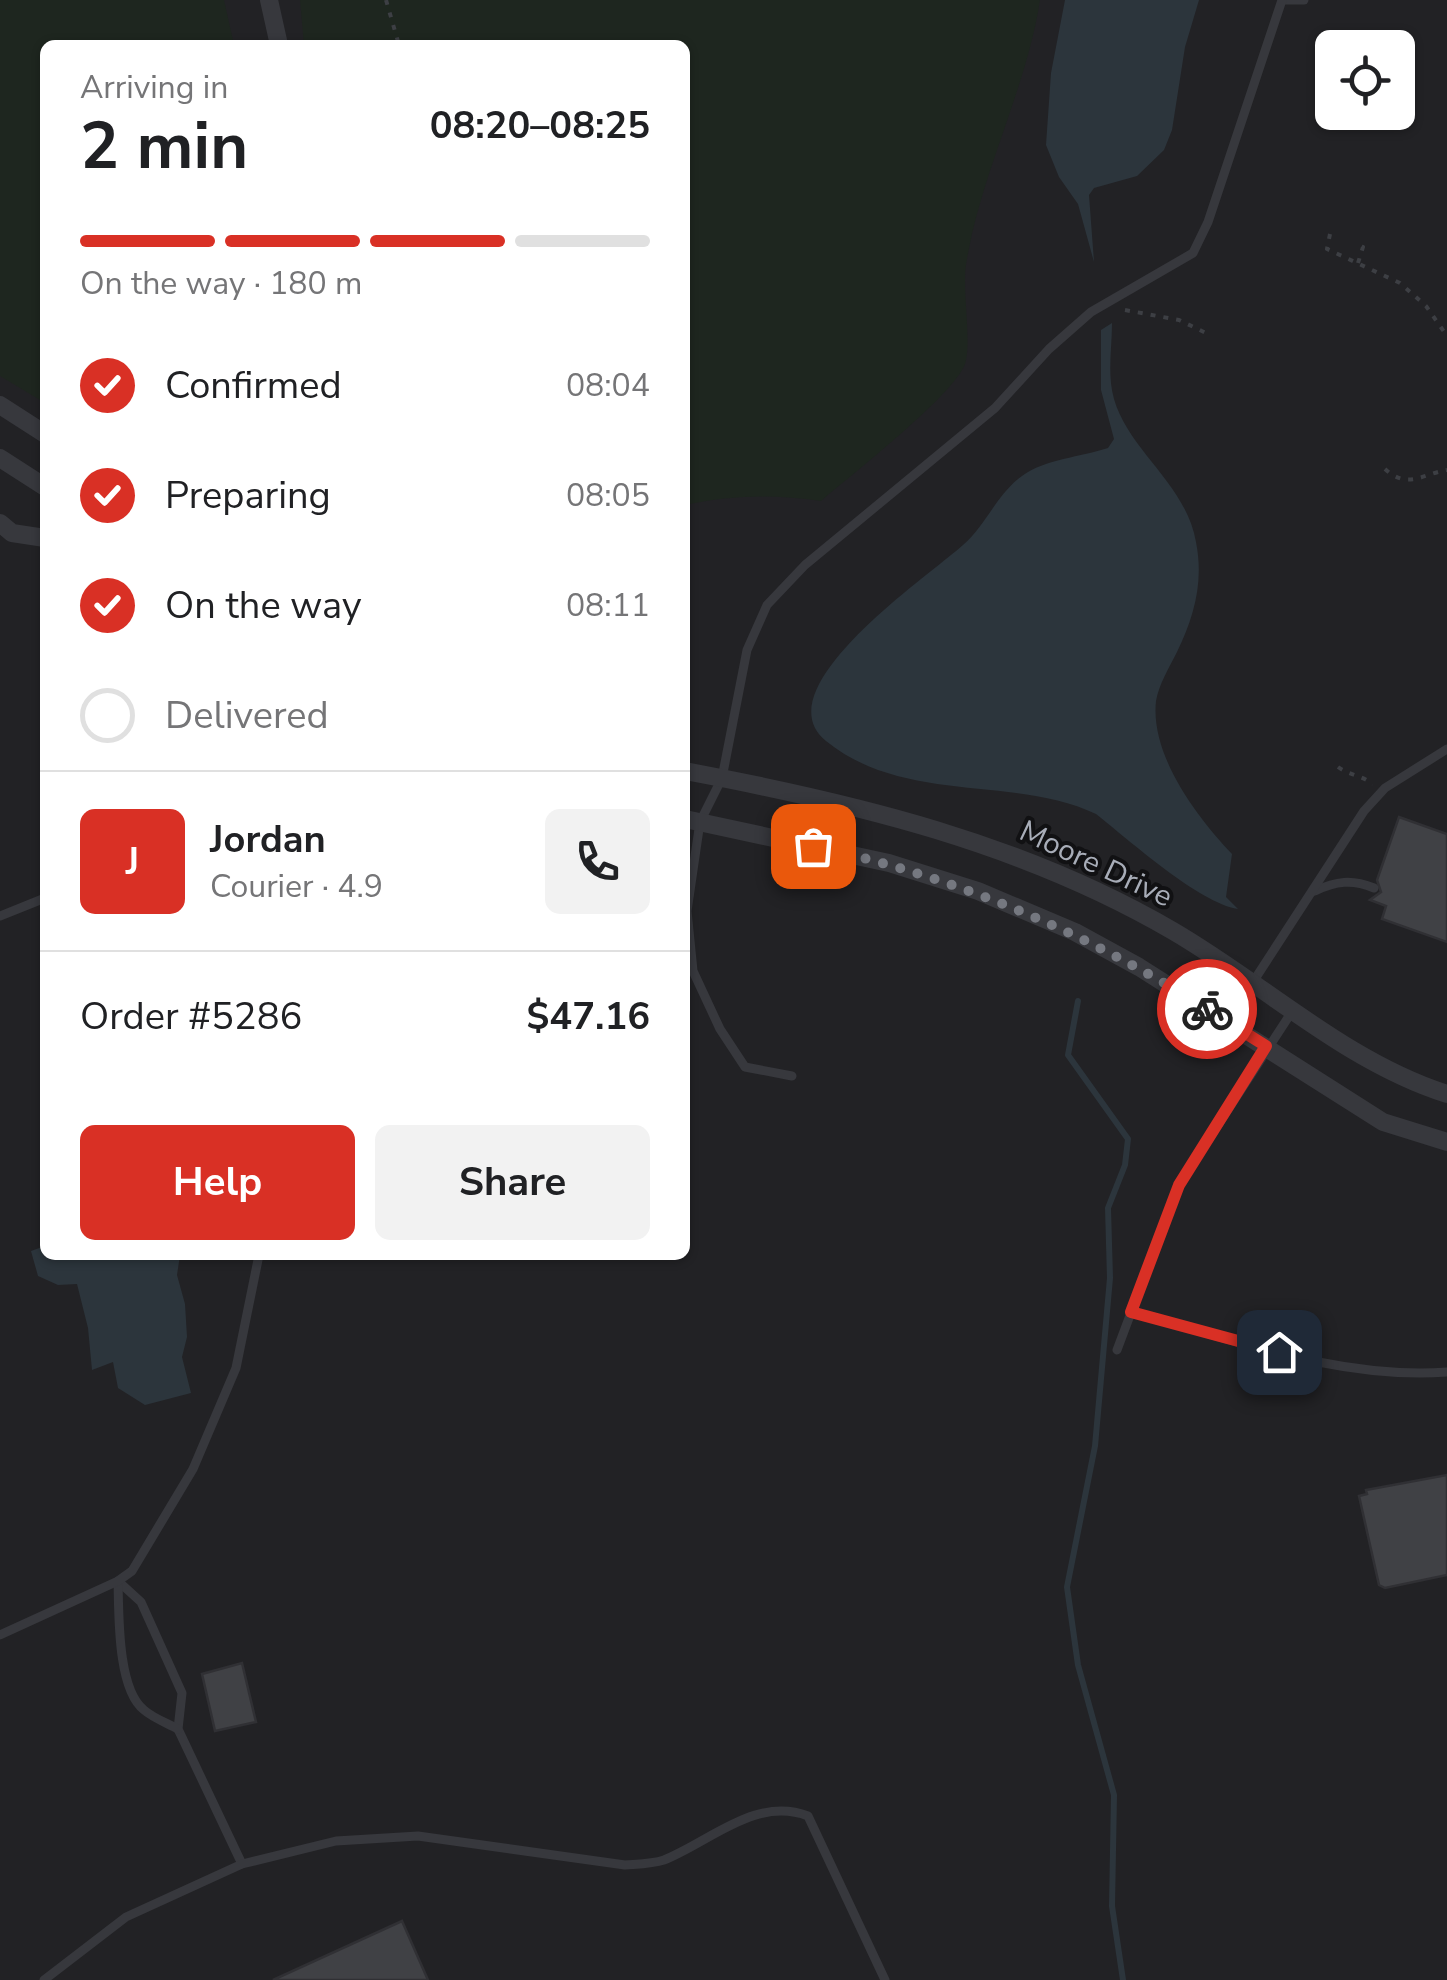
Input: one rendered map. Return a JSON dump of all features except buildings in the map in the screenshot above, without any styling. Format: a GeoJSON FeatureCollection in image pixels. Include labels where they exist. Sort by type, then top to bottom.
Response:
{"type":"FeatureCollection","features":[{"type":"Feature","properties":{"kind":"street"},"geometry":{"type":"LineString","coordinates":[[269,0],[278,40]]}},
{"type":"Feature","properties":{"kind":"street"},"geometry":{"type":"LineString","coordinates":[[0,406],[40,431]]}},
{"type":"Feature","properties":{"kind":"street"},"geometry":{"type":"LineString","coordinates":[[0,458],[40,484]]}},
{"type":"Feature","properties":{"kind":"street"},"geometry":{"type":"LineString","coordinates":[[0,523],[12,533],[40,537]]}},
{"type":"Feature","properties":{"kind":"street","name":"Moore Drive"},"geometry":{"type":"LineString","coordinates":[[690,771],[874,811],[1005,851],[1140,913],[1384,1068],[1447,1094]]}},
{"type":"Feature","properties":{"kind":"street"},"geometry":{"type":"LineString","coordinates":[[693,821],[888,862],[978,891],[1091,941],[1228,1022],[1340,1098],[1383,1122],[1447,1142]]}},
{"type":"Feature","properties":{"kind":"lane"},"geometry":{"type":"LineString","coordinates":[[690,866],[693,821],[722,778],[746,650],[767,605],[805,565],[995,408],[1049,349],[1091,312],[1193,253],[1208,222],[1282,0],[1304,0]]}},
{"type":"Feature","properties":{"kind":"lane"},"geometry":{"type":"LineString","coordinates":[[1228,1022],[1364,811],[1385,788],[1447,750]]}},
{"type":"Feature","properties":{"kind":"lane"},"geometry":{"type":"LineString","coordinates":[[1312,892],[1336,881],[1360,882],[1374,888]]}},
{"type":"Feature","properties":{"kind":"lane"},"geometry":{"type":"LineString","coordinates":[[0,916],[40,900]]}},
{"type":"Feature","properties":{"kind":"lane"},"geometry":{"type":"LineString","coordinates":[[690,942],[693,972],[720,1030],[745,1067],[792,1076]]}},
{"type":"Feature","properties":{"kind":"lane"},"geometry":{"type":"LineString","coordinates":[[1117,1350],[1179,1185],[1293,1010]]}},
{"type":"Feature","properties":{"kind":"lane"},"geometry":{"type":"LineString","coordinates":[[0,1635],[132,1571],[193,1469],[236,1368],[258,1260]]}},
{"type":"Feature","properties":{"kind":"lane"},"geometry":{"type":"LineString","coordinates":[[1131,1312],[1316,1362],[1420,1374],[1447,1372]]}},
{"type":"Feature","properties":{"kind":"lane"},"geometry":{"type":"LineString","coordinates":[[118,1581],[127,1678],[140,1708],[178,1729]]}},
{"type":"Feature","properties":{"kind":"lane"},"geometry":{"type":"LineString","coordinates":[[118,1581],[141,1602],[182,1694],[178,1729],[242,1864]]}},
{"type":"Feature","properties":{"kind":"lane"},"geometry":{"type":"LineString","coordinates":[[44,1980],[126,1917],[242,1864],[336,1841],[418,1836],[625,1865],[660,1862],[760,1812],[788,1808],[808,1816],[884,1980]]}},
{"type":"Feature","properties":{"kind":"path"},"geometry":{"type":"LineString","coordinates":[[386,0],[398,40]]}},
{"type":"Feature","properties":{"kind":"path"},"geometry":{"type":"LineString","coordinates":[[1330,234],[1327,250],[1400,283],[1426,306],[1447,336]]}},
{"type":"Feature","properties":{"kind":"path"},"geometry":{"type":"LineString","coordinates":[[1358,264],[1363,247],[1359,246]]}},
{"type":"Feature","properties":{"kind":"path"},"geometry":{"type":"LineString","coordinates":[[1118,309],[1179,320],[1206,333]]}},
{"type":"Feature","properties":{"kind":"path"},"geometry":{"type":"LineString","coordinates":[[1385,469],[1394,478],[1416,482],[1447,470]]}},
{"type":"Feature","properties":{"kind":"path"},"geometry":{"type":"LineString","coordinates":[[1338,767],[1373,784]]}},
{"type":"Feature","properties":{"kind":"shaded area"},"geometry":{"type":"Polygon","coordinates":[[[0,0],[1447,0],[1447,1980],[0,1980],[0,0]]]}},
{"type":"Feature","properties":{"kind":"shaded area"},"geometry":{"type":"Polygon","coordinates":[[[0,0],[224,0],[233,40],[40,40],[40,400],[0,376],[0,0]]]}},
{"type":"Feature","properties":{"kind":"shaded area"},"geometry":{"type":"Polygon","coordinates":[[[300,0],[1040,0],[1024,67],[973,231],[965,276],[965,364],[922,415],[821,501],[753,497],[690,504],[690,40],[304,40],[300,0]]]}},
{"type":"Feature","properties":{"kind":"shaded area"},"geometry":{"type":"Polygon","coordinates":[[[1065,0],[1199,0],[1185,47],[1172,130],[1164,150],[1137,176],[1094,188],[1089,195],[1094,262],[1078,204],[1059,177],[1046,145],[1051,73],[1065,0]]]}},
{"type":"Feature","properties":{"kind":"shaded area"},"geometry":{"type":"Polygon","coordinates":[[[1112,323],[1110,371],[1114,399],[1132,435],[1181,502],[1198,557],[1193,612],[1162,682],[1156,701],[1156,722],[1168,764],[1179,785],[1232,854],[1226,897],[1238,909],[1185,883],[1096,814],[1031,795],[890,774],[857,761],[826,741],[812,719],[815,693],[832,664],[888,606],[971,537],[1013,483],[1041,466],[1108,448],[1114,439],[1101,390],[1101,330],[1112,323]]]}},
{"type":"Feature","properties":{"kind":"shaded area"},"geometry":{"type":"Polygon","coordinates":[[[40,1248],[40,1260],[179,1260],[177,1275],[185,1304],[187,1337],[182,1357],[191,1393],[145,1405],[118,1388],[113,1362],[92,1370],[88,1328],[77,1284],[58,1285],[38,1276],[31,1251],[40,1248]]]}},
{"type":"Feature","properties":{"kind":"waterway"},"geometry":{"type":"LineString","coordinates":[[1078,1001],[1068,1055],[1128,1139],[1125,1165],[1108,1208],[1110,1278],[1095,1446],[1067,1587],[1078,1665],[1114,1795],[1112,1906],[1123,1980]]}},
{"type":"Feature","properties":{"kind":"way so far"},"geometry":{"type":"LineString","coordinates":[[813,846],[888,862],[978,891],[1075,932],[1207,1009]]}},
{"type":"Feature","properties":{"kind":"route"},"geometry":{"type":"LineString","coordinates":[[1207,1009],[1266,1046],[1179,1185],[1131,1312],[1279,1352]]}}]}
